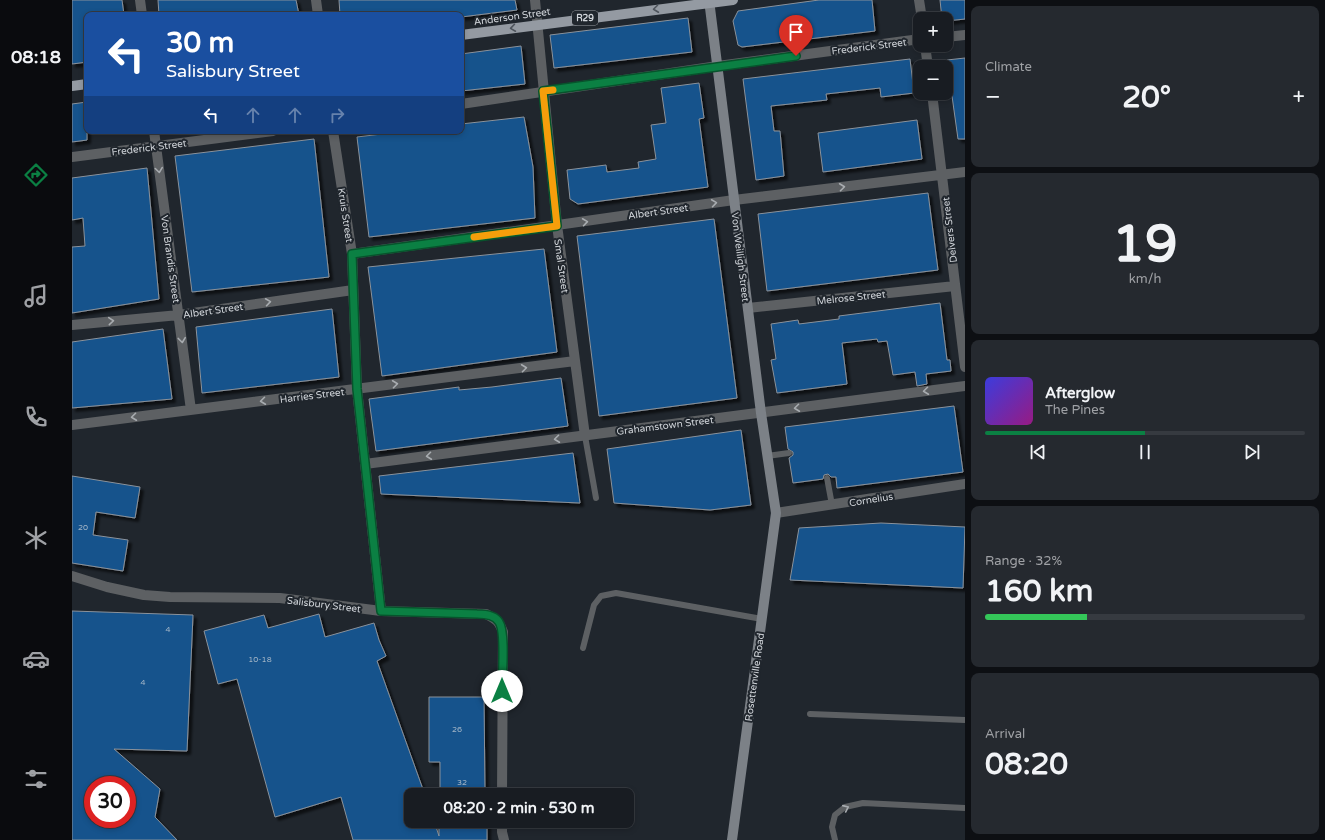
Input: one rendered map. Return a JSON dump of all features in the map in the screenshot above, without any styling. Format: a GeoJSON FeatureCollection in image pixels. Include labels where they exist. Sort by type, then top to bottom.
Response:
{"type":"FeatureCollection","features":[{"type":"Feature","properties":{"kind":"main road","name":"Anderson Street"},"geometry":{"type":"LineString","coordinates":[[464,35],[733,0]]}},
{"type":"Feature","properties":{"kind":"main road","name":"Von Weilligh Street"},"geometry":{"type":"LineString","coordinates":[[709,2],[761,413],[776,513]]}},
{"type":"Feature","properties":{"kind":"main road"},"geometry":{"type":"LineString","coordinates":[[72,86],[84,84]]}},
{"type":"Feature","properties":{"kind":"main road","name":"Rosettenville Road"},"geometry":{"type":"LineString","coordinates":[[732,840],[776,513]]}},
{"type":"Feature","properties":{"kind":"street"},"geometry":{"type":"LineString","coordinates":[[140,0],[142,12]]}},
{"type":"Feature","properties":{"kind":"street"},"geometry":{"type":"LineString","coordinates":[[316,0],[318,12]]}},
{"type":"Feature","properties":{"kind":"street","name":"Smal Street"},"geometry":{"type":"LineString","coordinates":[[534,0],[538,24],[543,91],[557,226],[585,436]]}},
{"type":"Feature","properties":{"kind":"street"},"geometry":{"type":"LineString","coordinates":[[919,0],[921,12]]}},
{"type":"Feature","properties":{"kind":"street"},"geometry":{"type":"LineString","coordinates":[[953,36],[965,35]]}},
{"type":"Feature","properties":{"kind":"street","name":"Frederick Street"},"geometry":{"type":"LineString","coordinates":[[464,104],[718,66],[913,40]]}},
{"type":"Feature","properties":{"kind":"street","name":"Delvers Street"},"geometry":{"type":"LineString","coordinates":[[933,100],[965,367]]}},
{"type":"Feature","properties":{"kind":"street","name":"Von Brandis Street"},"geometry":{"type":"LineString","coordinates":[[154,134],[191,410]]}},
{"type":"Feature","properties":{"kind":"street","name":"Frederick Street"},"geometry":{"type":"LineString","coordinates":[[72,157],[250,134]]}},
{"type":"Feature","properties":{"kind":"street","name":"Kruis Street"},"geometry":{"type":"LineString","coordinates":[[333,134],[352,254],[357,389],[381,611]]}},
{"type":"Feature","properties":{"kind":"street","name":"Albert Street"},"geometry":{"type":"LineString","coordinates":[[352,254],[734,200],[965,172]]}},
{"type":"Feature","properties":{"kind":"street"},"geometry":{"type":"LineString","coordinates":[[954,275],[965,273]]}},
{"type":"Feature","properties":{"kind":"street","name":"Melrose Street"},"geometry":{"type":"LineString","coordinates":[[748,308],[955,286]]}},
{"type":"Feature","properties":{"kind":"street","name":"Albert Street"},"geometry":{"type":"LineString","coordinates":[[72,325],[179,315],[353,290]]}},
{"type":"Feature","properties":{"kind":"street","name":"Harries Street"},"geometry":{"type":"LineString","coordinates":[[72,424],[575,361]]}},
{"type":"Feature","properties":{"kind":"street","name":"Grahamstown Street"},"geometry":{"type":"LineString","coordinates":[[365,464],[965,386]]}},
{"type":"Feature","properties":{"kind":"street","name":"Cornelius"},"geometry":{"type":"LineString","coordinates":[[776,513],[965,484]]}},
{"type":"Feature","properties":{"kind":"street","name":"Salisbury Street"},"geometry":{"type":"LineString","coordinates":[[72,576],[108,588],[144,595],[170,597],[280,598],[381,611],[486,614],[499,622],[503,632],[502,788]]}},
{"type":"Feature","properties":{"kind":"street"},"geometry":{"type":"LineString","coordinates":[[502,828],[504,840]]}},
{"type":"Feature","properties":{"kind":"lane"},"geometry":{"type":"LineString","coordinates":[[585,436],[596,498]]}},
{"type":"Feature","properties":{"kind":"lane"},"geometry":{"type":"LineString","coordinates":[[767,456],[788,452]]}},
{"type":"Feature","properties":{"kind":"lane"},"geometry":{"type":"LineString","coordinates":[[827,478],[832,504]]}},
{"type":"Feature","properties":{"kind":"lane"},"geometry":{"type":"LineString","coordinates":[[583,648],[594,605],[601,596],[616,592],[762,619]]}},
{"type":"Feature","properties":{"kind":"lane"},"geometry":{"type":"LineString","coordinates":[[810,714],[965,720]]}},
{"type":"Feature","properties":{"kind":"lane"},"geometry":{"type":"LineString","coordinates":[[836,840],[832,827],[835,815],[845,807],[857,804],[863,803],[965,808]]}},
{"type":"Feature","properties":{"kind":"building"},"geometry":{"type":"Polygon","coordinates":[[[72,0],[122,0],[124,12],[84,12],[84,62],[72,64],[72,0]]]}},
{"type":"Feature","properties":{"kind":"building"},"geometry":{"type":"Polygon","coordinates":[[[158,0],[296,0],[298,12],[159,12],[158,0]]]}},
{"type":"Feature","properties":{"kind":"building"},"geometry":{"type":"Polygon","coordinates":[[[339,0],[515,0],[517,10],[464,17],[464,12],[340,12],[339,0]]]}},
{"type":"Feature","properties":{"kind":"building"},"geometry":{"type":"Polygon","coordinates":[[[819,0],[872,0],[875,31],[742,47],[738,45],[733,21],[738,11],[819,0]]]}},
{"type":"Feature","properties":{"kind":"building"},"geometry":{"type":"Polygon","coordinates":[[[940,0],[965,0],[965,19],[953,20],[953,12],[941,12],[940,0]]]}},
{"type":"Feature","properties":{"kind":"building"},"geometry":{"type":"Polygon","coordinates":[[[688,18],[692,52],[554,68],[550,35],[688,18]]]}},
{"type":"Feature","properties":{"kind":"building"},"geometry":{"type":"Polygon","coordinates":[[[521,46],[525,84],[464,91],[464,54],[521,46]]]}},
{"type":"Feature","properties":{"kind":"building"},"geometry":{"type":"Polygon","coordinates":[[[965,58],[965,139],[958,139],[953,100],[953,60],[947,60],[965,58]]]}},
{"type":"Feature","properties":{"kind":"building"},"geometry":{"type":"Polygon","coordinates":[[[910,59],[913,93],[881,97],[880,88],[826,94],[827,100],[771,106],[774,131],[780,131],[784,176],[756,180],[743,79],[910,59]]]}},
{"type":"Feature","properties":{"kind":"building"},"geometry":{"type":"Polygon","coordinates":[[[699,83],[704,118],[699,119],[708,187],[578,204],[570,199],[567,170],[606,165],[607,172],[639,168],[638,162],[656,159],[651,125],[666,123],[661,88],[699,83]]]}},
{"type":"Feature","properties":{"kind":"building"},"geometry":{"type":"Polygon","coordinates":[[[84,102],[84,134],[87,134],[87,140],[72,142],[72,104],[84,102]]]}},
{"type":"Feature","properties":{"kind":"building"},"geometry":{"type":"Polygon","coordinates":[[[524,117],[533,167],[535,218],[369,237],[357,137],[382,134],[464,134],[464,124],[524,117]]]}},
{"type":"Feature","properties":{"kind":"building"},"geometry":{"type":"Polygon","coordinates":[[[917,120],[922,159],[823,172],[818,133],[917,120]]]}},
{"type":"Feature","properties":{"kind":"building"},"geometry":{"type":"Polygon","coordinates":[[[314,139],[329,277],[192,292],[175,156],[314,139]]]}},
{"type":"Feature","properties":{"kind":"building"},"geometry":{"type":"Polygon","coordinates":[[[147,168],[159,299],[72,313],[72,247],[85,246],[83,218],[72,220],[72,178],[147,168]]]}},
{"type":"Feature","properties":{"kind":"building"},"geometry":{"type":"Polygon","coordinates":[[[928,193],[938,270],[767,291],[758,214],[928,193]]]}},
{"type":"Feature","properties":{"kind":"building"},"geometry":{"type":"Polygon","coordinates":[[[714,219],[737,398],[599,416],[577,236],[714,219]]]}},
{"type":"Feature","properties":{"kind":"building"},"geometry":{"type":"Polygon","coordinates":[[[544,249],[557,352],[382,376],[368,267],[544,249]]]}},
{"type":"Feature","properties":{"kind":"building"},"geometry":{"type":"Polygon","coordinates":[[[940,303],[947,360],[950,360],[951,371],[926,374],[927,384],[917,386],[915,372],[893,375],[887,341],[878,342],[877,339],[842,343],[847,384],[777,393],[771,360],[776,359],[771,324],[798,320],[799,324],[839,319],[839,316],[940,303]]]}},
{"type":"Feature","properties":{"kind":"building"},"geometry":{"type":"Polygon","coordinates":[[[332,309],[339,377],[202,393],[196,327],[332,309]]]}},
{"type":"Feature","properties":{"kind":"building"},"geometry":{"type":"Polygon","coordinates":[[[163,329],[172,399],[72,408],[72,342],[163,329]]]}},
{"type":"Feature","properties":{"kind":"building"},"geometry":{"type":"Polygon","coordinates":[[[561,378],[568,426],[376,451],[369,399],[459,387],[459,390],[561,378]]]}},
{"type":"Feature","properties":{"kind":"building"},"geometry":{"type":"Polygon","coordinates":[[[954,406],[963,472],[837,488],[836,477],[831,477],[828,474],[824,475],[823,479],[793,483],[789,458],[793,455],[793,452],[788,449],[785,427],[954,406]]]}},
{"type":"Feature","properties":{"kind":"building"},"geometry":{"type":"Polygon","coordinates":[[[741,430],[751,505],[710,510],[614,503],[607,449],[741,430]]]}},
{"type":"Feature","properties":{"kind":"building"},"geometry":{"type":"Polygon","coordinates":[[[573,453],[580,503],[381,494],[379,476],[573,453]]]}},
{"type":"Feature","properties":{"kind":"building"},"geometry":{"type":"Polygon","coordinates":[[[72,476],[140,487],[135,518],[96,512],[93,535],[128,540],[123,571],[72,563],[72,476]]]}},
{"type":"Feature","properties":{"kind":"building"},"geometry":{"type":"Polygon","coordinates":[[[881,523],[965,527],[963,588],[790,580],[799,528],[881,523]]]}},
{"type":"Feature","properties":{"kind":"building"},"geometry":{"type":"Polygon","coordinates":[[[72,611],[193,615],[187,751],[114,749],[160,789],[155,817],[177,840],[72,840],[72,611]]]}},
{"type":"Feature","properties":{"kind":"building"},"geometry":{"type":"Polygon","coordinates":[[[319,614],[325,637],[374,623],[386,656],[377,661],[422,788],[404,788],[404,828],[436,828],[439,836],[439,828],[487,828],[487,840],[353,840],[341,797],[275,817],[237,679],[218,684],[204,631],[264,615],[268,628],[319,614]]]}},
{"type":"Feature","properties":{"kind":"building"},"geometry":{"type":"Polygon","coordinates":[[[429,697],[484,697],[485,788],[440,788],[440,762],[429,762],[429,697]]]}},
{"type":"Feature","properties":{"kind":"slow traffic"},"geometry":{"type":"LineString","coordinates":[[474,237],[557,226],[543,91],[553,90]]}},
{"type":"Feature","properties":{"kind":"route"},"geometry":{"type":"LineString","coordinates":[[502,691],[503,632],[499,622],[495,618],[486,614],[381,611],[357,389],[352,254],[557,226],[543,91],[796,56]]}}]}
